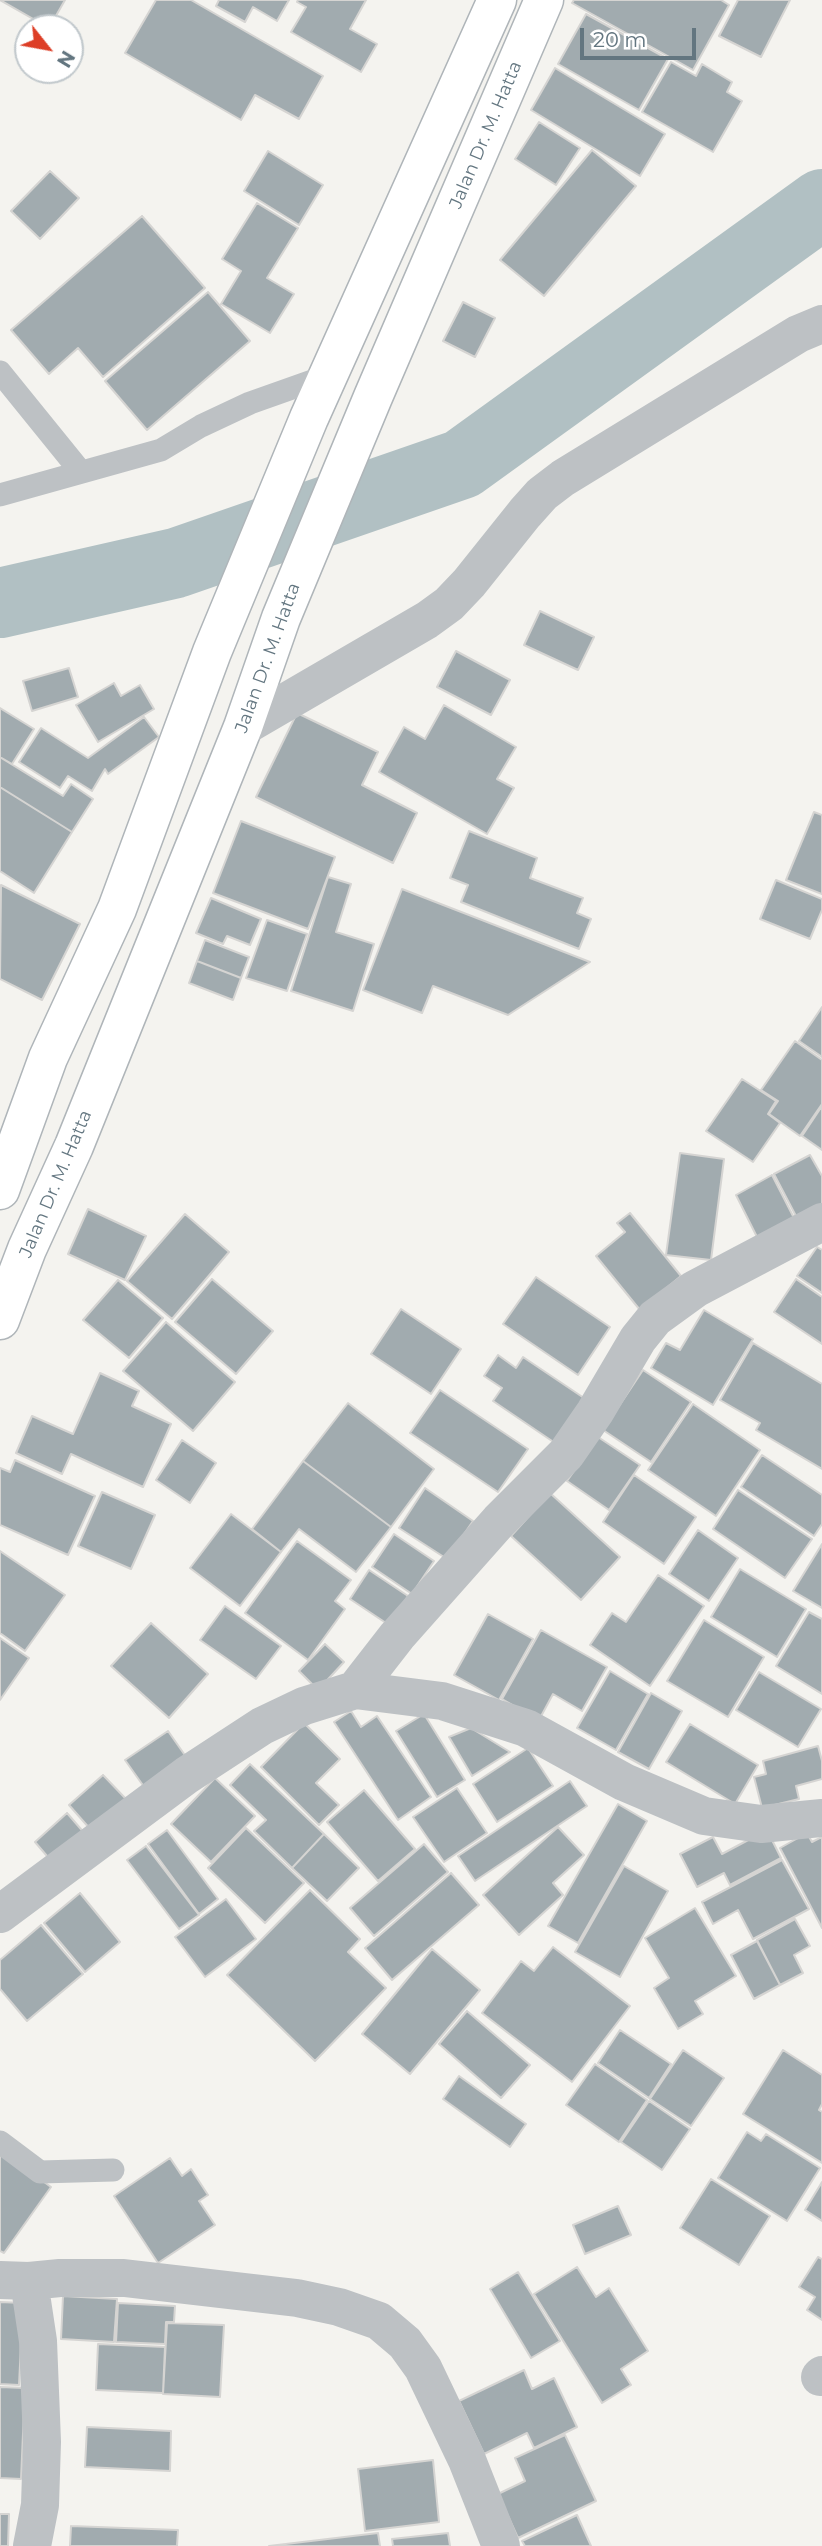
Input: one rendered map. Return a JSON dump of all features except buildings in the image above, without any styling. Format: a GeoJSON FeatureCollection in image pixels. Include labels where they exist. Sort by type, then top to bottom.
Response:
{"type":"FeatureCollection","features":[{"type":"Feature","properties":{"kind":"main road"},"geometry":{"type":"LineString","coordinates":[[0,1190],[48,1058],[117,909],[212,652],[309,418],[497,0]]}},
{"type":"Feature","properties":{"kind":"main road","name":"Jalan Dr. M. Hatta"},"geometry":{"type":"LineString","coordinates":[[0,1320],[27,1249],[74,1146],[243,727],[281,618],[544,0]]}},
{"type":"Feature","properties":{"kind":"street"},"geometry":{"type":"LineString","coordinates":[[243,727],[427,620],[449,604],[542,494],[563,478],[798,334],[822,324]]}},
{"type":"Feature","properties":{"kind":"street"},"geometry":{"type":"LineString","coordinates":[[355,1690],[397,1636],[499,1521],[566,1454],[595,1412],[638,1339],[655,1318],[695,1289],[822,1222]]}},
{"type":"Feature","properties":{"kind":"street"},"geometry":{"type":"LineString","coordinates":[[0,1914],[187,1774],[262,1726],[304,1706],[355,1690],[442,1701],[526,1728],[624,1783],[704,1816],[761,1824],[822,1818]]}},
{"type":"Feature","properties":{"kind":"street"},"geometry":{"type":"LineString","coordinates":[[32,2546],[40,2505],[42,2442],[38,2341],[15,2281],[60,2278],[124,2278],[297,2298],[339,2307],[379,2321],[405,2343],[423,2368],[467,2460],[501,2546]]}},
{"type":"Feature","properties":{"kind":"lane"},"geometry":{"type":"LineString","coordinates":[[0,372],[81,472]]}},
{"type":"Feature","properties":{"kind":"lane"},"geometry":{"type":"LineString","coordinates":[[0,495],[161,450],[201,426],[250,403],[329,375]]}},
{"type":"Feature","properties":{"kind":"lane"},"geometry":{"type":"LineString","coordinates":[[0,2142],[40,2172],[113,2170]]}},
{"type":"Feature","properties":{"kind":"waterway"},"geometry":{"type":"LineString","coordinates":[[0,603],[176,563],[462,464],[822,204]]}}]}
